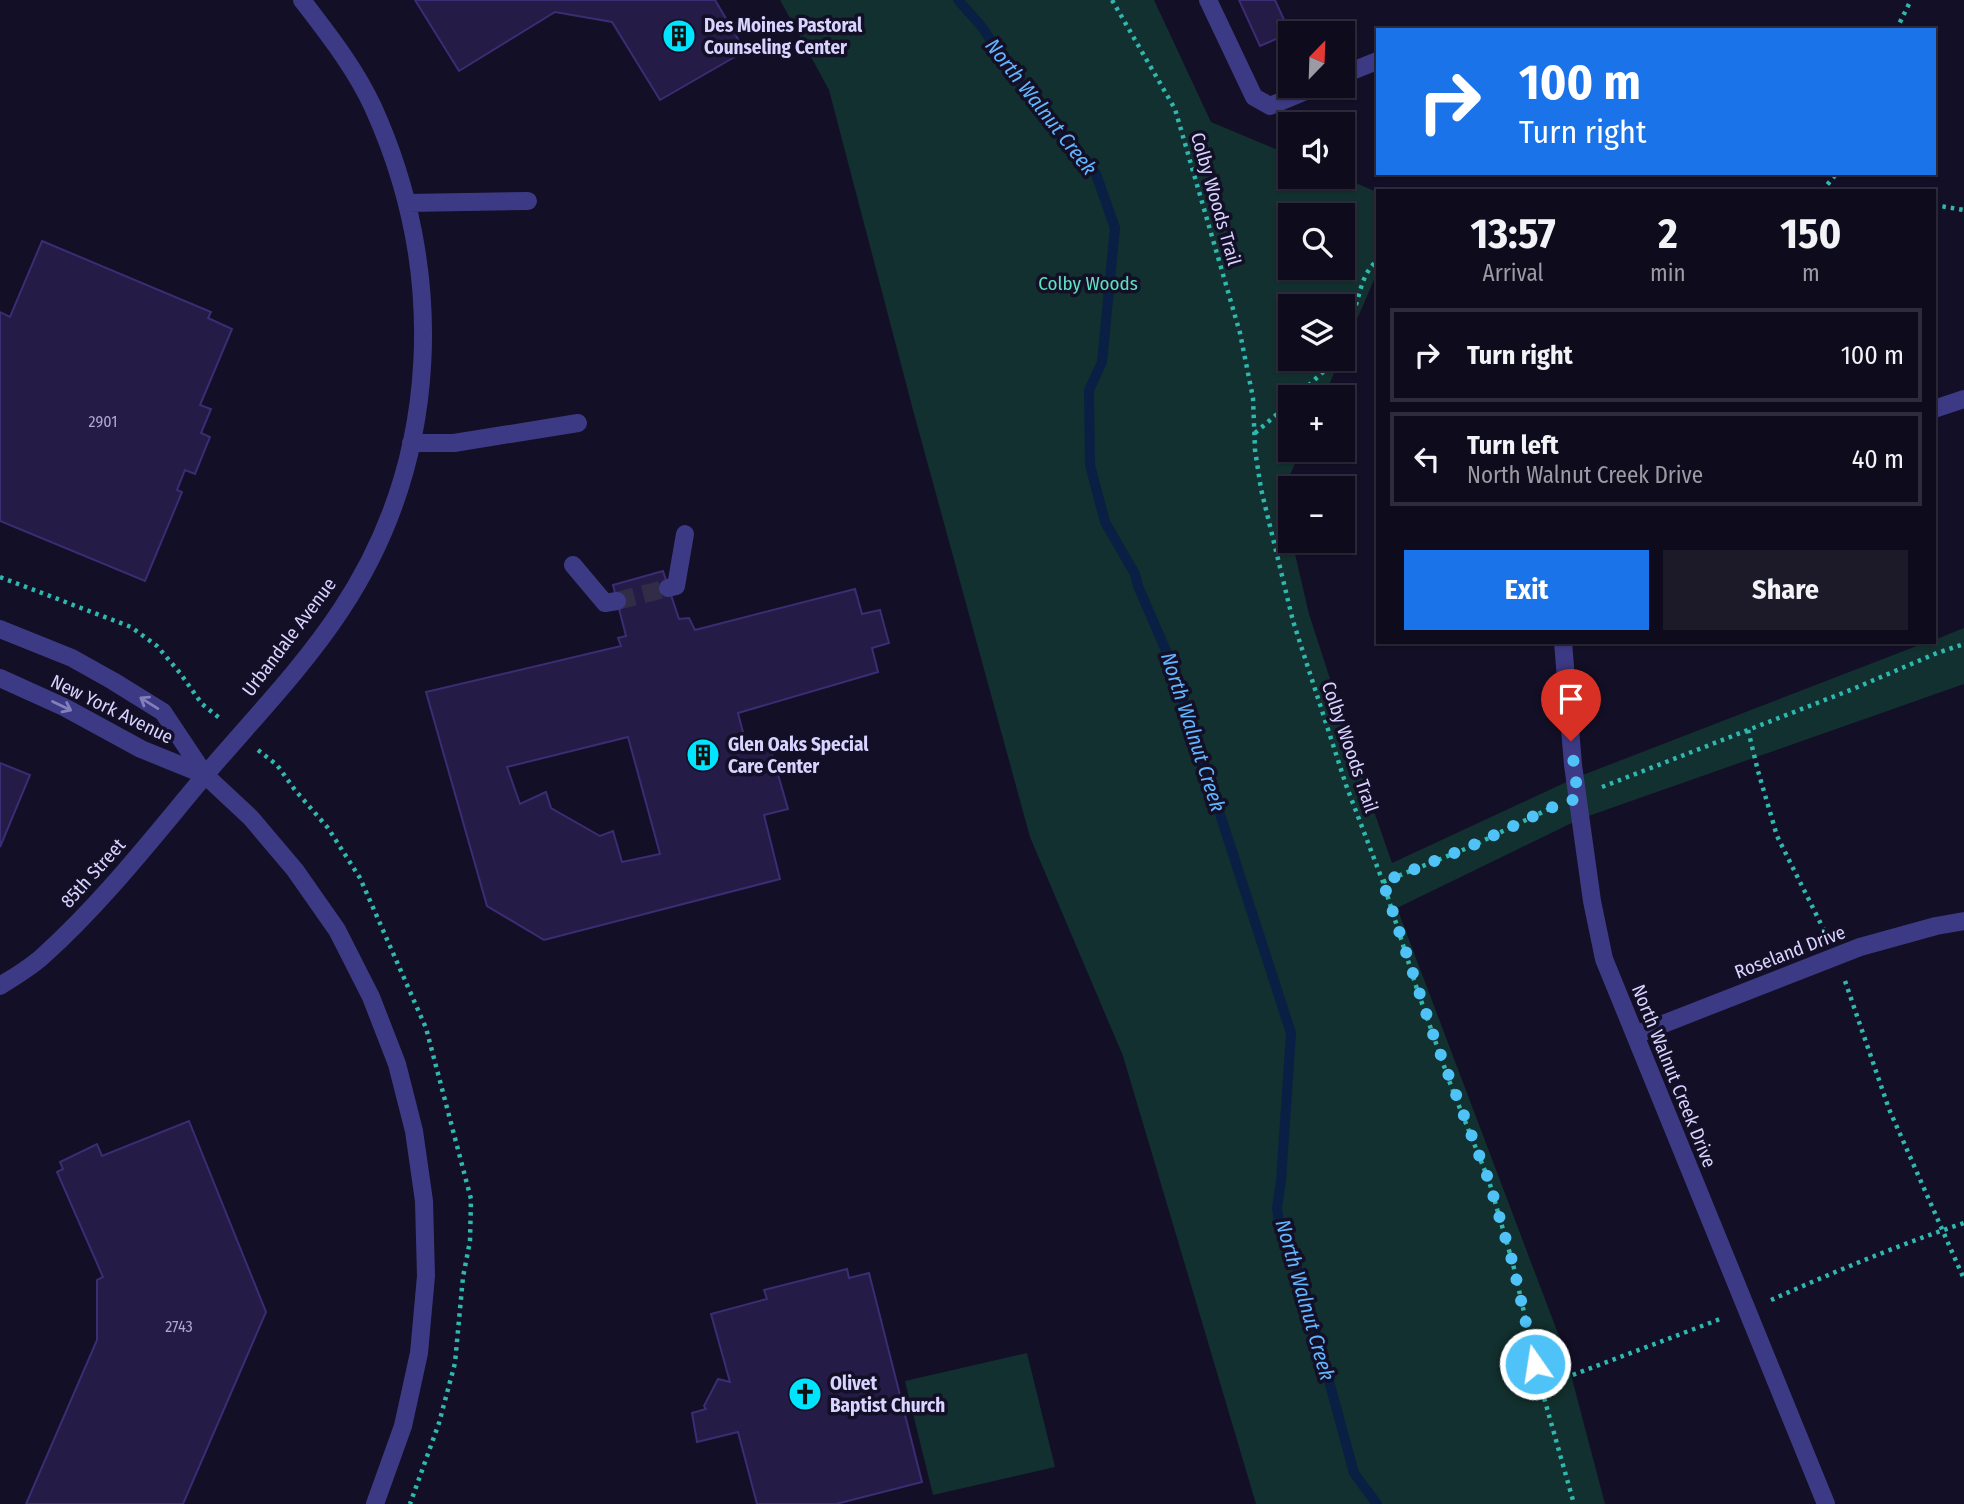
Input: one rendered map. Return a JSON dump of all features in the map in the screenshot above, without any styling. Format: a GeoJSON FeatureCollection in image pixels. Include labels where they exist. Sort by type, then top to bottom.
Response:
{"type":"FeatureCollection","features":[{"type":"Feature","properties":{"kind":"street","name":"Urbandale Avenue"},"geometry":{"type":"LineString","coordinates":[[205,775],[302,661],[341,610],[373,553],[397,494],[415,429],[424,358],[423,291],[414,231],[397,167],[372,105],[341,50],[302,0]]}},
{"type":"Feature","properties":{"kind":"street"},"geometry":{"type":"LineString","coordinates":[[1208,0],[1254,97],[1270,106],[1289,98]]}},
{"type":"Feature","properties":{"kind":"street"},"geometry":{"type":"LineString","coordinates":[[1355,70],[1376,61]]}},
{"type":"Feature","properties":{"kind":"street"},"geometry":{"type":"LineString","coordinates":[[407,203],[528,201]]}},
{"type":"Feature","properties":{"kind":"street"},"geometry":{"type":"LineString","coordinates":[[1936,408],[1964,399]]}},
{"type":"Feature","properties":{"kind":"street"},"geometry":{"type":"LineString","coordinates":[[411,443],[454,443],[578,423]]}},
{"type":"Feature","properties":{"kind":"street"},"geometry":{"type":"LineString","coordinates":[[668,588],[676,586],[685,534]]}},
{"type":"Feature","properties":{"kind":"street"},"geometry":{"type":"LineString","coordinates":[[573,565],[605,603],[617,601]]}},
{"type":"Feature","properties":{"kind":"street","name":"New York Avenue"},"geometry":{"type":"LineString","coordinates":[[0,629],[72,659],[163,712],[205,775],[251,818],[295,870],[337,930],[371,997],[397,1065],[414,1131],[424,1201],[426,1276],[419,1353],[403,1426],[376,1501]]}},
{"type":"Feature","properties":{"kind":"street","name":"North Walnut Creek Drive"},"geometry":{"type":"LineString","coordinates":[[1563,644],[1573,765],[1592,901],[1604,959],[1826,1504]]}},
{"type":"Feature","properties":{"kind":"street","name":"New York Avenue"},"geometry":{"type":"LineString","coordinates":[[0,678],[64,707],[141,749],[205,775]]}},
{"type":"Feature","properties":{"kind":"street","name":"85th Street"},"geometry":{"type":"LineString","coordinates":[[0,986],[41,958],[94,906],[205,775]]}},
{"type":"Feature","properties":{"kind":"street","name":"Roseland Drive"},"geometry":{"type":"LineString","coordinates":[[1635,1035],[1860,947],[1964,921]]}},
{"type":"Feature","properties":{"kind":"path","name":"Colby Woods Trail"},"geometry":{"type":"LineString","coordinates":[[1112,0],[1175,109],[1240,333],[1253,398],[1261,489],[1293,621],[1346,785],[1383,882],[1417,989],[1489,1181],[1513,1264],[1541,1387],[1574,1504]]}},
{"type":"Feature","properties":{"kind":"path"},"geometry":{"type":"LineString","coordinates":[[1897,28],[1911,0]]}},
{"type":"Feature","properties":{"kind":"path"},"geometry":{"type":"LineString","coordinates":[[1824,189],[1835,175]]}},
{"type":"Feature","properties":{"kind":"path"},"geometry":{"type":"LineString","coordinates":[[1936,205],[1964,210]]}},
{"type":"Feature","properties":{"kind":"path"},"geometry":{"type":"LineString","coordinates":[[1355,307],[1362,284],[1376,262]]}},
{"type":"Feature","properties":{"kind":"path"},"geometry":{"type":"LineString","coordinates":[[1309,385],[1324,371]]}},
{"type":"Feature","properties":{"kind":"path"},"geometry":{"type":"LineString","coordinates":[[1254,433],[1278,413]]}},
{"type":"Feature","properties":{"kind":"path"},"geometry":{"type":"LineString","coordinates":[[1383,882],[1469,847],[1605,785],[1964,644]]}},
{"type":"Feature","properties":{"kind":"path"},"geometry":{"type":"LineString","coordinates":[[1748,730],[1777,836],[1836,956],[1889,1109],[1964,1279]]}},
{"type":"Feature","properties":{"kind":"green space","name":"Colby Woods"},"geometry":{"type":"Polygon","coordinates":[[[780,0],[1154,0],[1211,122],[1278,150],[1278,189],[1355,189],[1355,183],[1376,192],[1376,275],[1355,324],[1355,294],[1278,294],[1278,371],[1335,371],[1329,385],[1278,385],[1278,462],[1296,462],[1289,476],[1278,476],[1278,553],[1295,553],[1309,614],[1392,863],[1575,778],[1922,644],[1936,644],[1936,639],[1964,628],[1964,684],[1580,819],[1397,908],[1565,1352],[1605,1504],[1256,1504],[1123,1056],[1030,837],[829,90],[780,0]]]}},
{"type":"Feature","properties":{"kind":"green space"},"geometry":{"type":"Polygon","coordinates":[[[1027,1353],[1055,1467],[933,1495],[905,1381],[1027,1353]]]}},
{"type":"Feature","properties":{"kind":"building","name":"Des Moines Pastoral Counseling Center"},"geometry":{"type":"Polygon","coordinates":[[[415,0],[715,0],[745,51],[660,100],[612,22],[555,12],[459,71],[415,0]]]}},
{"type":"Feature","properties":{"kind":"building"},"geometry":{"type":"Polygon","coordinates":[[[1239,0],[1275,0],[1285,21],[1278,21],[1278,38],[1260,46],[1239,0]]]}},
{"type":"Feature","properties":{"kind":"building"},"geometry":{"type":"Polygon","coordinates":[[[42,241],[211,312],[208,318],[232,329],[200,405],[211,409],[201,433],[210,437],[195,474],[185,470],[177,490],[182,492],[145,581],[0,521],[0,312],[10,317],[42,241]]]}},
{"type":"Feature","properties":{"kind":"building","name":"Glen Oaks Special Care Center"},"geometry":{"type":"Polygon","coordinates":[[[663,571],[679,619],[689,618],[695,630],[855,589],[862,614],[880,610],[889,643],[872,648],[878,672],[738,713],[746,744],[768,740],[788,809],[764,815],[780,879],[544,940],[487,906],[426,692],[621,646],[618,638],[626,636],[613,585],[663,571]],[[628,737],[507,767],[520,804],[546,792],[551,808],[600,836],[613,831],[622,862],[660,854],[628,737]]]}},
{"type":"Feature","properties":{"kind":"building"},"geometry":{"type":"Polygon","coordinates":[[[0,763],[30,775],[0,847],[0,763]]]}},
{"type":"Feature","properties":{"kind":"building"},"geometry":{"type":"Polygon","coordinates":[[[189,1121],[266,1312],[183,1504],[26,1504],[97,1340],[97,1280],[103,1277],[57,1172],[63,1169],[60,1162],[97,1144],[102,1156],[189,1121]]]}},
{"type":"Feature","properties":{"kind":"building","name":"Olivet Baptist Church"},"geometry":{"type":"Polygon","coordinates":[[[847,1269],[849,1278],[869,1273],[922,1482],[836,1504],[757,1504],[738,1432],[697,1442],[692,1413],[706,1409],[704,1406],[718,1379],[730,1382],[711,1314],[767,1299],[764,1290],[847,1269]]]}},
{"type":"Feature","properties":{"kind":"waterway","name":"North Walnut Creek"},"geometry":{"type":"LineString","coordinates":[[958,0],[982,27],[1021,86],[1096,174],[1115,228],[1102,362],[1089,390],[1090,465],[1105,522],[1135,574],[1170,660],[1291,1033],[1277,1208],[1279,1222],[1301,1278],[1354,1473],[1377,1504]]}},
{"type":"Feature","properties":{"kind":"tunnel"},"geometry":{"type":"LineString","coordinates":[[617,601],[668,588]]}},
{"type":"Feature","properties":{"kind":"place","name":"Des Moines Pastoral Counseling Center"},"geometry":{"type":"Point","coordinates":[679,36]}},
{"type":"Feature","properties":{"kind":"place","name":"Glen Oaks Special Care Center"},"geometry":{"type":"Point","coordinates":[703,755]}},
{"type":"Feature","properties":{"kind":"place","name":"Olivet Baptist Church"},"geometry":{"type":"Point","coordinates":[805,1394]}},
{"type":"Feature","properties":{"kind":"route"},"geometry":{"type":"LineString","coordinates":[[1535,1364],[1513,1264],[1489,1181],[1451,1086],[1383,882],[1578,798],[1571,741]]}}]}
